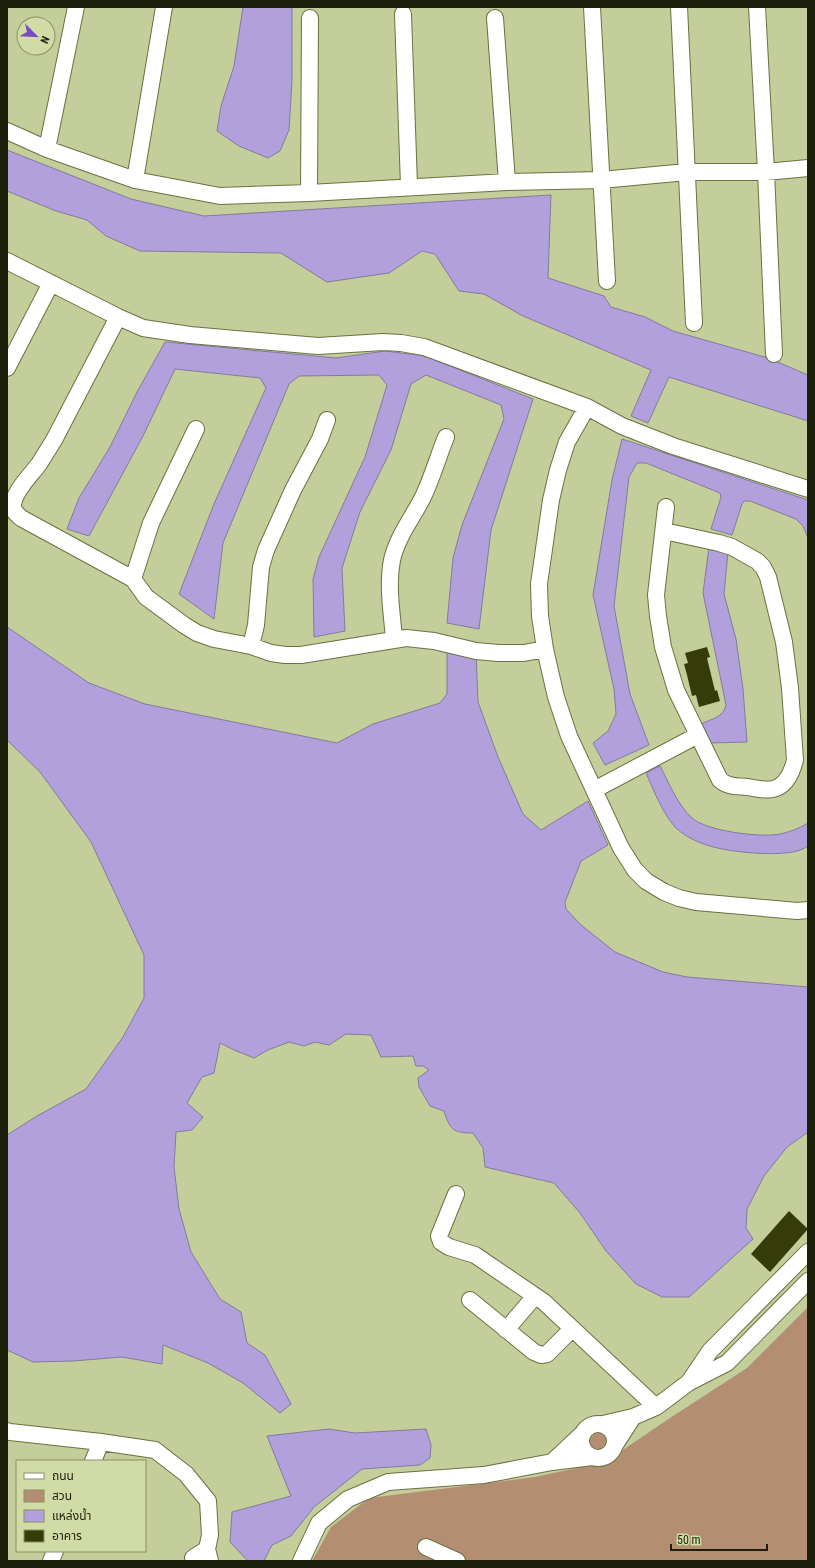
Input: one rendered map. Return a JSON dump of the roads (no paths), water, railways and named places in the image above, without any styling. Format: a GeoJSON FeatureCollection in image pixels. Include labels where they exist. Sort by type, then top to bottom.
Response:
{"type":"FeatureCollection","features":[{"type":"Feature","properties":{"kind":"street"},"geometry":{"type":"LineString","coordinates":[[47,149],[76,7]]}},
{"type":"Feature","properties":{"kind":"street"},"geometry":{"type":"LineString","coordinates":[[135,180],[164,7]]}},
{"type":"Feature","properties":{"kind":"street"},"geometry":{"type":"LineString","coordinates":[[592,7],[607,282]]}},
{"type":"Feature","properties":{"kind":"street"},"geometry":{"type":"LineString","coordinates":[[679,7],[694,323]]}},
{"type":"Feature","properties":{"kind":"street"},"geometry":{"type":"LineString","coordinates":[[757,7],[774,354]]}},
{"type":"Feature","properties":{"kind":"street"},"geometry":{"type":"LineString","coordinates":[[403,14],[410,186]]}},
{"type":"Feature","properties":{"kind":"street"},"geometry":{"type":"LineString","coordinates":[[309,193],[310,18]]}},
{"type":"Feature","properties":{"kind":"street"},"geometry":{"type":"LineString","coordinates":[[495,18],[507,182]]}},
{"type":"Feature","properties":{"kind":"street"},"geometry":{"type":"LineString","coordinates":[[7,131],[47,149],[135,180],[220,196],[309,193],[410,186],[602,180],[688,172],[766,172],[808,168]]}},
{"type":"Feature","properties":{"kind":"street"},"geometry":{"type":"LineString","coordinates":[[7,261],[143,328],[190,335],[318,346],[363,342],[401,343],[424,348],[587,407],[622,426],[673,446],[808,489]]}},
{"type":"Feature","properties":{"kind":"street"},"geometry":{"type":"LineString","coordinates":[[7,368],[51,283]]}},
{"type":"Feature","properties":{"kind":"street"},"geometry":{"type":"LineString","coordinates":[[118,317],[54,440],[22,486],[13,505],[14,512],[21,518],[133,579],[146,598],[184,625],[198,633],[214,639],[251,646],[271,653],[285,655],[301,655],[406,638],[434,641],[476,651],[498,653],[524,653],[545,649]]}},
{"type":"Feature","properties":{"kind":"street"},"geometry":{"type":"LineString","coordinates":[[587,407],[567,442],[558,470],[551,500],[539,584],[540,616],[545,649],[556,697],[569,736],[621,848],[635,870],[646,881],[664,892],[679,898],[703,903],[797,911],[808,910]]}},
{"type":"Feature","properties":{"kind":"street"},"geometry":{"type":"LineString","coordinates":[[251,646],[256,625],[261,567],[266,550],[293,490],[320,439],[327,420]]}},
{"type":"Feature","properties":{"kind":"street"},"geometry":{"type":"LineString","coordinates":[[133,579],[151,523],[196,429]]}},
{"type":"Feature","properties":{"kind":"street"},"geometry":{"type":"LineString","coordinates":[[394,639],[390,589],[390,574],[393,558],[399,542],[422,497],[446,437]]}},
{"type":"Feature","properties":{"kind":"street"},"geometry":{"type":"LineString","coordinates":[[664,531],[710,540],[732,547],[757,561],[763,567],[768,577],[784,642],[790,688],[794,760],[792,770],[782,785],[772,789],[725,784],[720,780],[715,773],[676,690],[663,647],[656,595],[666,507]]}},
{"type":"Feature","properties":{"kind":"street"},"geometry":{"type":"LineString","coordinates":[[594,790],[698,735]]}},
{"type":"Feature","properties":{"kind":"street"},"geometry":{"type":"LineString","coordinates":[[456,1194],[439,1236],[442,1242],[449,1248],[475,1255],[544,1302],[656,1407]]}},
{"type":"Feature","properties":{"kind":"street"},"geometry":{"type":"LineString","coordinates":[[688,1383],[710,1351],[808,1252]]}},
{"type":"Feature","properties":{"kind":"street"},"geometry":{"type":"LineString","coordinates":[[552,1462],[592,1425],[633,1417],[656,1407],[688,1383],[727,1363],[808,1281]]}},
{"type":"Feature","properties":{"kind":"street"},"geometry":{"type":"LineString","coordinates":[[506,1330],[535,1296]]}},
{"type":"Feature","properties":{"kind":"street"},"geometry":{"type":"LineString","coordinates":[[470,1300],[534,1352],[541,1355],[547,1354],[572,1329]]}},
{"type":"Feature","properties":{"kind":"street"},"geometry":{"type":"LineString","coordinates":[[302,1561],[320,1524],[348,1499],[388,1482],[484,1475],[552,1462],[604,1456],[613,1448],[633,1417]]}},
{"type":"Feature","properties":{"kind":"street"},"geometry":{"type":"LineString","coordinates":[[603,1424],[612,1431],[614,1437],[613,1448]]}},
{"type":"Feature","properties":{"kind":"street"},"geometry":{"type":"LineString","coordinates":[[7,1431],[155,1450],[186,1474],[208,1501],[210,1535],[201,1558]]}},
{"type":"Feature","properties":{"kind":"street"},"geometry":{"type":"LineString","coordinates":[[583,1433],[582,1444],[584,1449],[592,1457]]}},
{"type":"Feature","properties":{"kind":"street"},"geometry":{"type":"LineString","coordinates":[[93,1460],[101,1442]]}},
{"type":"Feature","properties":{"kind":"street"},"geometry":{"type":"LineString","coordinates":[[426,1547],[457,1561]]}},
{"type":"Feature","properties":{"kind":"street"},"geometry":{"type":"LineString","coordinates":[[50,1561],[54,1552]]}},
{"type":"Feature","properties":{"kind":"water"},"geometry":{"type":"Polygon","coordinates":[[[243,7],[292,7],[292,81],[289,130],[280,151],[268,158],[239,146],[217,131],[221,106],[234,66],[243,7]]]}},
{"type":"Feature","properties":{"kind":"water"},"geometry":{"type":"Polygon","coordinates":[[[7,150],[131,199],[204,216],[551,195],[548,278],[604,296],[611,307],[645,317],[673,331],[768,358],[808,375],[808,421],[669,377],[648,423],[631,416],[651,370],[523,316],[484,294],[459,291],[435,254],[422,251],[389,273],[327,282],[281,253],[140,251],[106,236],[87,220],[56,211],[7,191],[7,150]]]}},
{"type":"Feature","properties":{"kind":"water"},"geometry":{"type":"Polygon","coordinates":[[[165,342],[336,358],[385,351],[425,356],[533,399],[491,530],[479,629],[447,623],[453,558],[462,525],[504,419],[501,405],[426,375],[411,384],[391,450],[360,512],[342,568],[345,631],[314,637],[313,579],[319,557],[365,457],[387,385],[379,375],[299,376],[289,384],[223,543],[214,619],[179,594],[214,504],[266,388],[260,378],[175,369],[143,436],[89,536],[67,529],[79,498],[110,447],[137,392],[165,342]]]}},
{"type":"Feature","properties":{"kind":"water"},"geometry":{"type":"Polygon","coordinates":[[[622,439],[808,500],[808,538],[803,526],[796,519],[750,501],[744,501],[742,504],[732,535],[711,529],[721,497],[720,493],[646,463],[637,463],[629,477],[614,606],[630,694],[649,745],[605,765],[593,743],[608,731],[616,714],[614,689],[593,595],[612,480],[622,439]]]}},
{"type":"Feature","properties":{"kind":"water"},"geometry":{"type":"Polygon","coordinates":[[[709,547],[728,552],[724,594],[736,639],[743,689],[747,742],[711,743],[701,724],[720,715],[725,709],[726,705],[703,593],[709,547]]]}},
{"type":"Feature","properties":{"kind":"water"},"geometry":{"type":"Polygon","coordinates":[[[7,627],[89,683],[145,704],[337,743],[373,724],[440,703],[447,694],[447,644],[476,652],[478,702],[498,757],[523,814],[541,830],[588,801],[608,845],[581,861],[565,902],[566,909],[581,925],[615,952],[663,972],[687,977],[808,987],[808,1132],[787,1147],[764,1176],[747,1209],[746,1228],[753,1239],[689,1297],[662,1297],[636,1284],[606,1251],[580,1213],[554,1183],[485,1167],[483,1148],[473,1133],[456,1131],[450,1126],[444,1111],[430,1106],[419,1087],[418,1078],[429,1070],[423,1066],[416,1066],[413,1056],[381,1057],[371,1035],[346,1034],[329,1045],[315,1042],[304,1046],[289,1042],[268,1050],[254,1058],[220,1043],[214,1073],[202,1077],[187,1103],[203,1117],[192,1130],[176,1132],[174,1167],[179,1209],[191,1252],[220,1299],[241,1312],[247,1343],[265,1355],[291,1404],[280,1413],[243,1383],[208,1363],[163,1345],[162,1364],[122,1357],[73,1361],[33,1362],[7,1350],[7,1135],[37,1116],[86,1089],[123,1037],[144,998],[144,955],[91,842],[40,772],[7,740],[7,627]]]}},
{"type":"Feature","properties":{"kind":"water"},"geometry":{"type":"Polygon","coordinates":[[[660,766],[682,806],[692,818],[699,823],[721,830],[747,834],[771,835],[795,830],[808,823],[808,846],[798,851],[787,853],[749,853],[710,846],[690,838],[678,830],[670,821],[646,773],[660,766]]]}},
{"type":"Feature","properties":{"kind":"water"},"geometry":{"type":"Polygon","coordinates":[[[329,1429],[355,1433],[426,1429],[431,1445],[430,1458],[420,1465],[362,1469],[314,1507],[291,1536],[272,1545],[264,1561],[248,1561],[230,1542],[232,1512],[291,1496],[267,1436],[329,1429]]]}}]}
